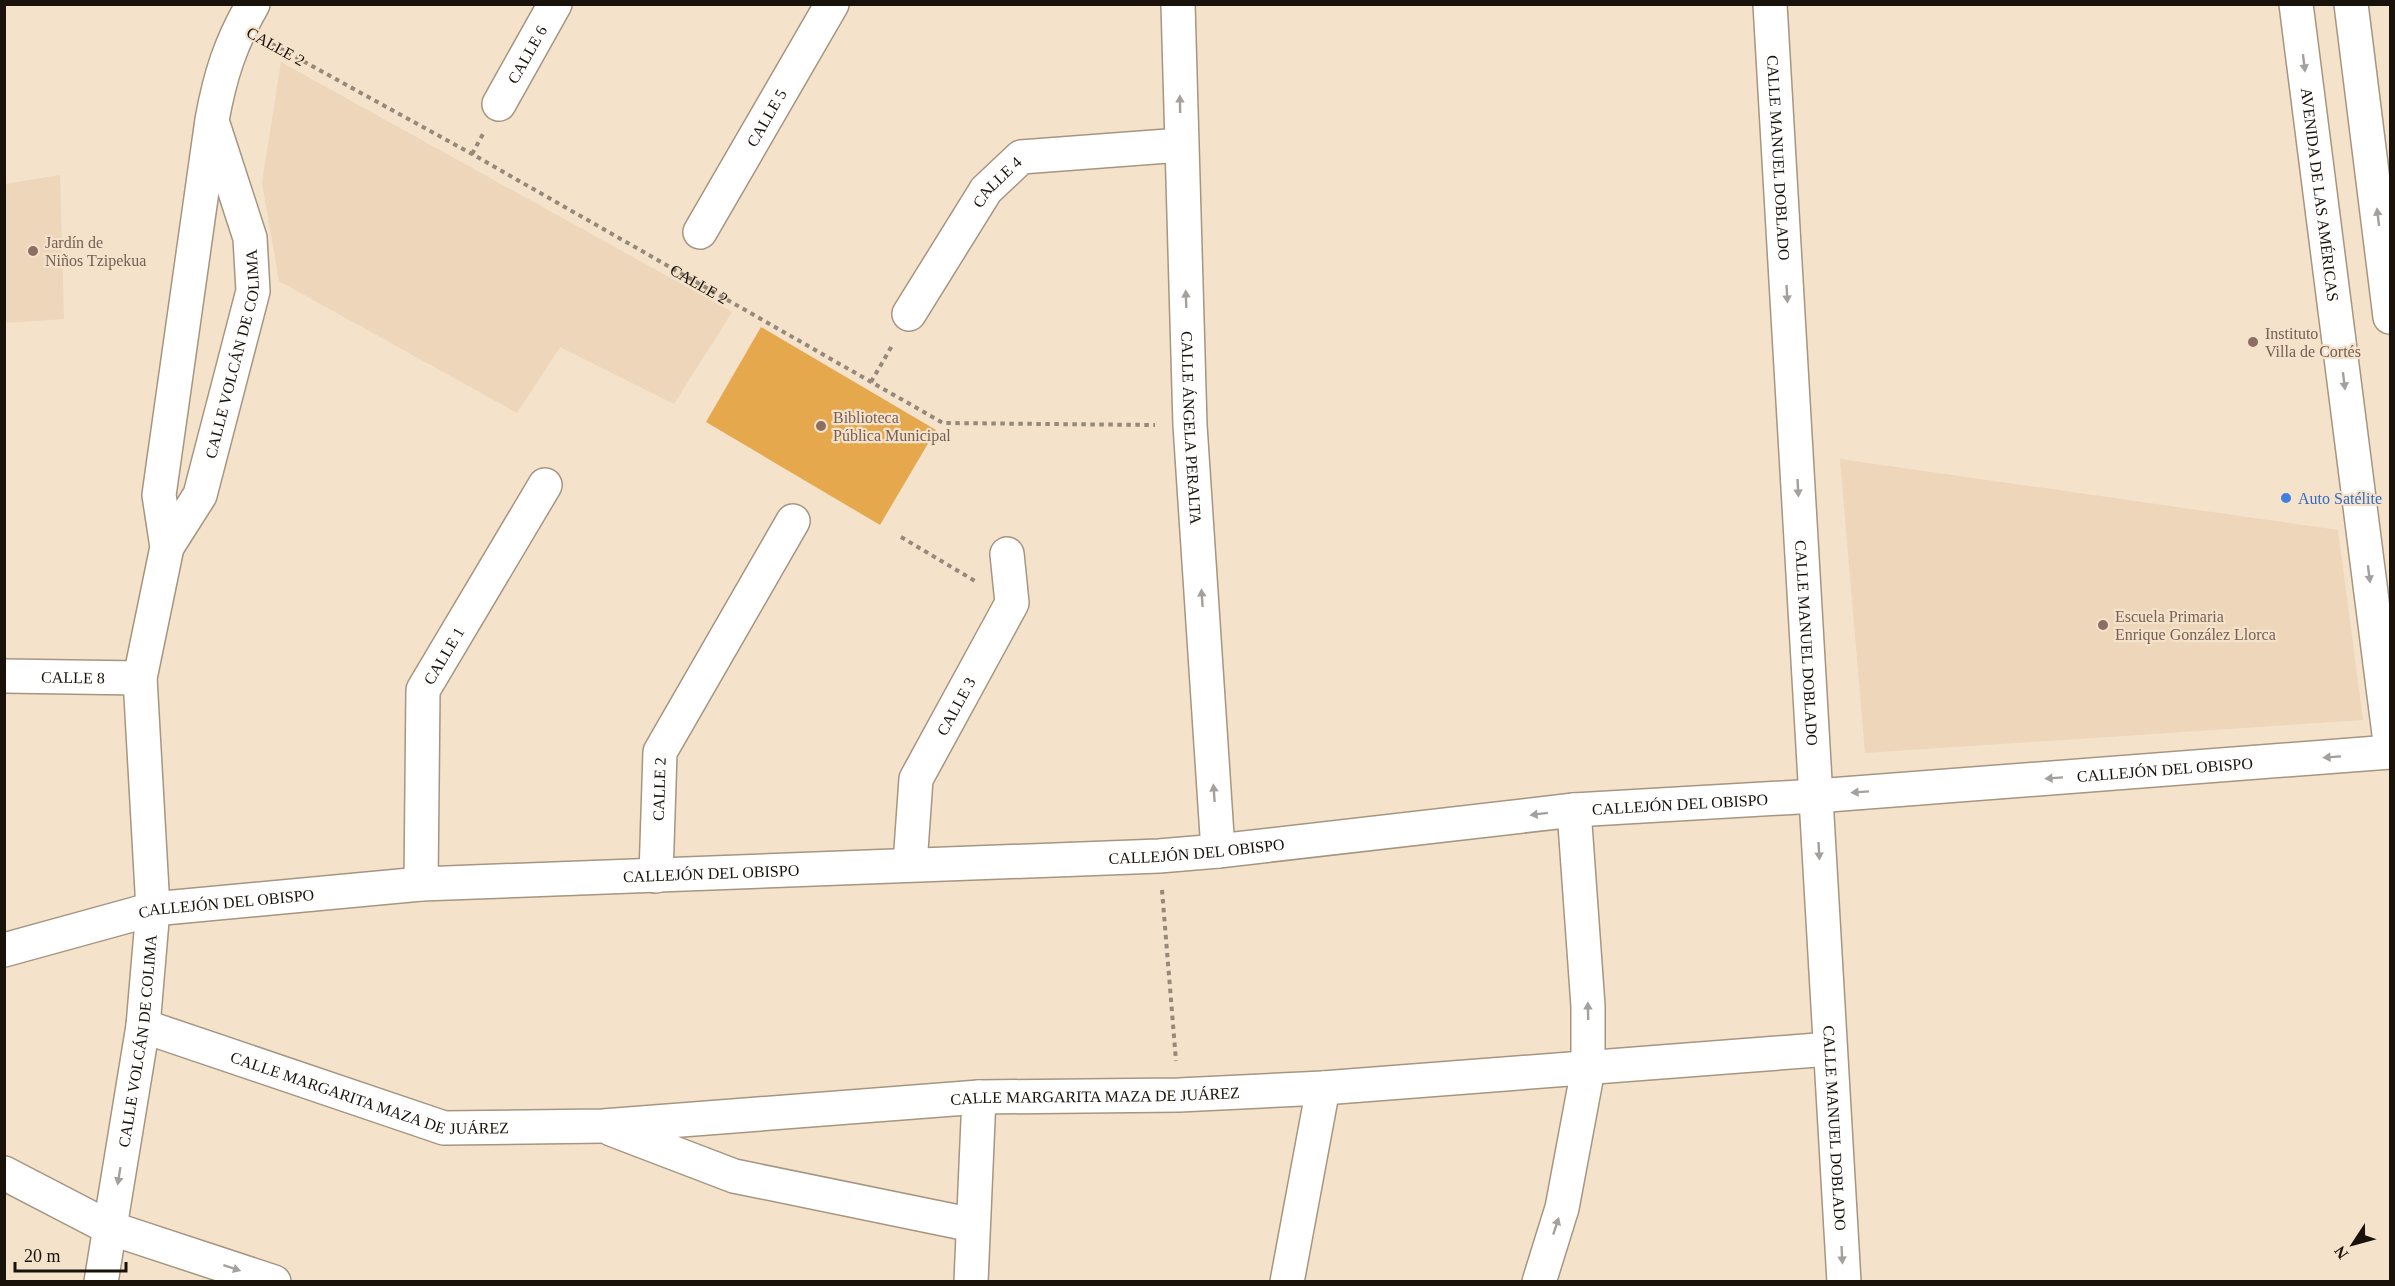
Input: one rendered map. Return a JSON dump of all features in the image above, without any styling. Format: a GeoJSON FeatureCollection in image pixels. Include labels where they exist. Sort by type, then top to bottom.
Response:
{"type":"FeatureCollection","features":[{"type":"Feature","properties":{"kind":"street","name":"CALLE 6"},"geometry":{"type":"LineString","coordinates":[[499,104],[555,4]]}},
{"type":"Feature","properties":{"kind":"street","name":"CALLE 5"},"geometry":{"type":"LineString","coordinates":[[700,232],[832,4]]}},
{"type":"Feature","properties":{"kind":"street","name":"CALLE ÁNGELA PERALTA"},"geometry":{"type":"LineString","coordinates":[[1178,4],[1190,425],[1218,851]]}},
{"type":"Feature","properties":{"kind":"street","name":"CALLE MANUEL DOBLADO"},"geometry":{"type":"LineString","coordinates":[[1770,4],[1844,1281]]}},
{"type":"Feature","properties":{"kind":"street","name":"AVENIDA DE LAS AMÉRICAS"},"geometry":{"type":"LineString","coordinates":[[2296,4],[2391,742]]}},
{"type":"Feature","properties":{"kind":"street"},"geometry":{"type":"LineString","coordinates":[[2351,4],[2391,317]]}},
{"type":"Feature","properties":{"kind":"street","name":"CALLE VOLCÁN DE COLIMA"},"geometry":{"type":"LineString","coordinates":[[101,1281],[143,1026],[153,909],[140,678],[167,547],[159,495],[212,120],[220,76],[246,15]]}},
{"type":"Feature","properties":{"kind":"street","name":"CALLE VOLCÁN DE COLIMA"},"geometry":{"type":"LineString","coordinates":[[167,547],[200,495],[253,291],[250,238],[212,120]]}},
{"type":"Feature","properties":{"kind":"street","name":"CALLE 4"},"geometry":{"type":"LineString","coordinates":[[909,314],[986,190],[1022,157],[1181,145]]}},
{"type":"Feature","properties":{"kind":"street","name":"CALLE 1"},"geometry":{"type":"LineString","coordinates":[[421,884],[423,690],[545,485]]}},
{"type":"Feature","properties":{"kind":"street","name":"CALLE 2"},"geometry":{"type":"LineString","coordinates":[[656,876],[660,752],[793,521]]}},
{"type":"Feature","properties":{"kind":"street"},"geometry":{"type":"LineString","coordinates":[[1007,554],[1012,603]]}},
{"type":"Feature","properties":{"kind":"street","name":"CALLE 3"},"geometry":{"type":"LineString","coordinates":[[910,864],[916,779],[1012,603]]}},
{"type":"Feature","properties":{"kind":"street","name":"CALLE 8"},"geometry":{"type":"LineString","coordinates":[[4,676],[140,678]]}},
{"type":"Feature","properties":{"kind":"street","name":"CALLEJÓN DEL OBISPO"},"geometry":{"type":"LineString","coordinates":[[4,950],[153,909],[421,884],[1159,856],[1574,810],[1816,796],[2391,752]]}},
{"type":"Feature","properties":{"kind":"street"},"geometry":{"type":"LineString","coordinates":[[1539,1281],[1562,1208],[1588,1069],[1588,1006],[1574,810]]}},
{"type":"Feature","properties":{"kind":"street","name":"CALLE MARGARITA MAZA DE JUÁREZ"},"geometry":{"type":"LineString","coordinates":[[143,1026],[444,1128],[603,1126],[979,1097],[1179,1095],[1323,1088],[1830,1049]]}},
{"type":"Feature","properties":{"kind":"street"},"geometry":{"type":"LineString","coordinates":[[1287,1281],[1323,1088]]}},
{"type":"Feature","properties":{"kind":"street"},"geometry":{"type":"LineString","coordinates":[[971,1281],[979,1097]]}},
{"type":"Feature","properties":{"kind":"street","name":"CALLE MARGARITA MAZA DE JUÁREZ"},"geometry":{"type":"LineString","coordinates":[[603,1126],[734,1176],[974,1225]]}},
{"type":"Feature","properties":{"kind":"street"},"geometry":{"type":"LineString","coordinates":[[4,1173],[110,1228],[274,1281]]}},
{"type":"Feature","properties":{"kind":"path","name":"CALLE 2"},"geometry":{"type":"LineString","coordinates":[[246,15],[472,154],[943,423],[1190,425]]}},
{"type":"Feature","properties":{"kind":"path"},"geometry":{"type":"LineString","coordinates":[[870,382],[909,314]]}},
{"type":"Feature","properties":{"kind":"path"},"geometry":{"type":"LineString","coordinates":[[901,537],[1012,603]]}},
{"type":"Feature","properties":{"kind":"path"},"geometry":{"type":"LineString","coordinates":[[1159,856],[1179,1095]]}},
{"type":"Feature","properties":{"kind":"shaded area"},"geometry":{"type":"Polygon","coordinates":[[[281,62],[732,312],[674,404],[560,347],[517,413],[279,281],[262,183],[281,62]]]}},
{"type":"Feature","properties":{"kind":"shaded area","name":"Jardín de Niños Tzipekua"},"geometry":{"type":"Polygon","coordinates":[[[60,175],[64,319],[5,323],[5,184],[60,175]]]}},
{"type":"Feature","properties":{"kind":"shaded area","name":"Escuela Primaria Enrique González Llorca"},"geometry":{"type":"Polygon","coordinates":[[[1840,459],[2338,530],[2363,720],[1865,753],[1840,459]]]}},
{"type":"Feature","properties":{"kind":"building","name":"Biblioteca Pública Municipal"},"geometry":{"type":"Polygon","coordinates":[[[761,327],[936,430],[880,525],[706,422],[761,327]]]}},
{"type":"Feature","properties":{"kind":"place","name":"Jardín de Niños Tzipekua"},"geometry":{"type":"Point","coordinates":[33,251]}},
{"type":"Feature","properties":{"kind":"place","name":"Instituto Villa de Cortés"},"geometry":{"type":"Point","coordinates":[2253,342]}},
{"type":"Feature","properties":{"kind":"place","name":"Biblioteca Pública Municipal"},"geometry":{"type":"Point","coordinates":[821,426]}},
{"type":"Feature","properties":{"kind":"place","name":"Auto Satélite"},"geometry":{"type":"Point","coordinates":[2286,498]}},
{"type":"Feature","properties":{"kind":"place","name":"Escuela Primaria Enrique González Llorca"},"geometry":{"type":"Point","coordinates":[2103,625]}}]}
